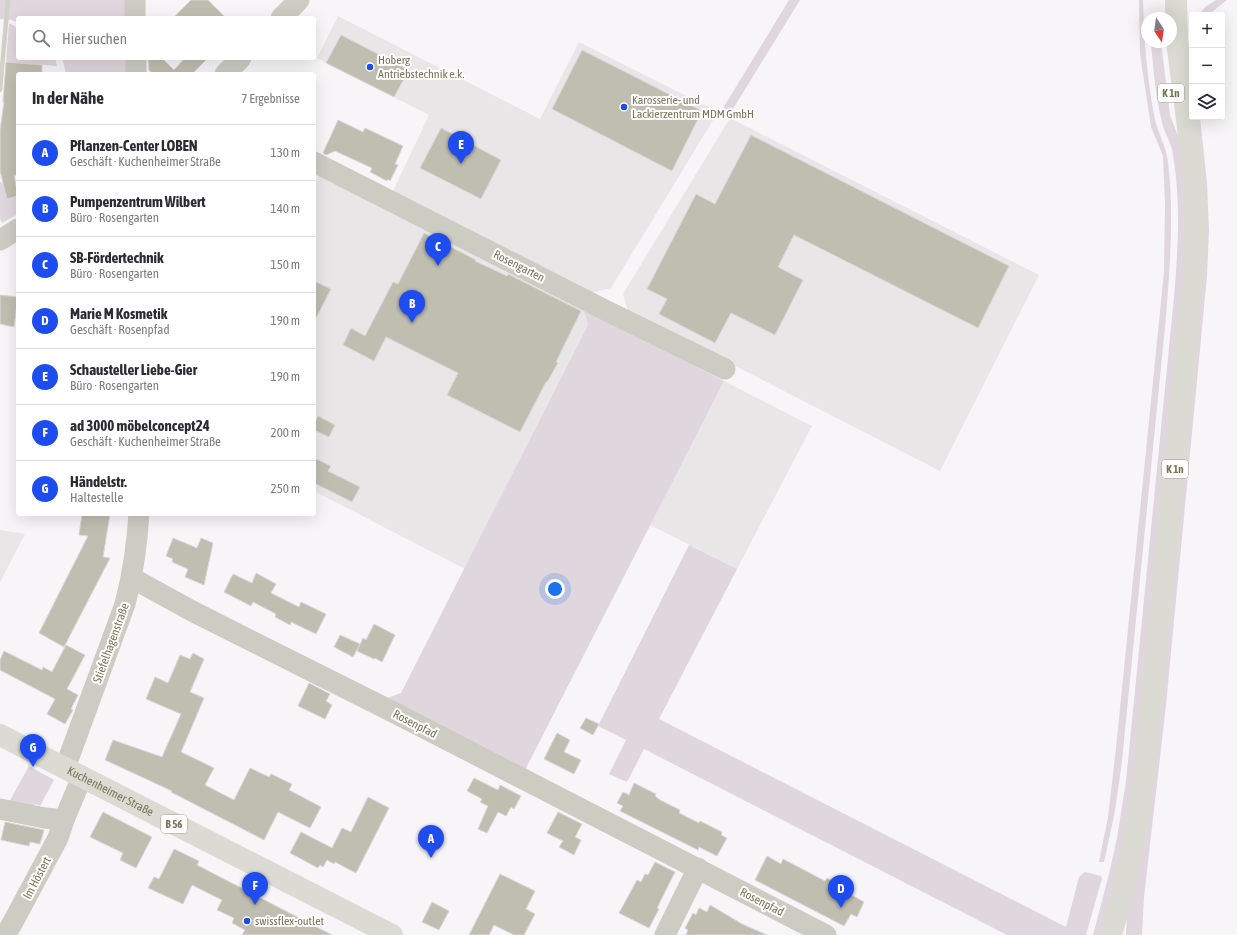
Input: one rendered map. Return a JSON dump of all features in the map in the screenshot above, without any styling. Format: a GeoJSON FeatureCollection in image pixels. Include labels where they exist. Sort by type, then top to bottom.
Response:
{"type":"FeatureCollection","features":[{"type":"Feature","properties":{"kind":"main road"},"geometry":{"type":"LineString","coordinates":[[1164,0],[1164,12]]}},
{"type":"Feature","properties":{"kind":"main road","name":"K 1n"},"geometry":{"type":"LineString","coordinates":[[1116,929],[1137,828],[1144,777],[1196,244],[1190,139],[1177,41],[1176,0]]}},
{"type":"Feature","properties":{"kind":"main road","name":"K 1n"},"geometry":{"type":"LineString","coordinates":[[1165,48],[1175,119],[1179,128],[1190,139]]}},
{"type":"Feature","properties":{"kind":"main road","name":"Kuchenheimer Straße"},"geometry":{"type":"LineString","coordinates":[[0,735],[392,935]]}},
{"type":"Feature","properties":{"kind":"street"},"geometry":{"type":"LineString","coordinates":[[135,0],[135,16]]}},
{"type":"Feature","properties":{"kind":"street"},"geometry":{"type":"LineString","coordinates":[[283,16],[299,0]]}},
{"type":"Feature","properties":{"kind":"street"},"geometry":{"type":"LineString","coordinates":[[136,60],[136,72]]}},
{"type":"Feature","properties":{"kind":"street"},"geometry":{"type":"LineString","coordinates":[[227,72],[239,60]]}},
{"type":"Feature","properties":{"kind":"street","name":"Rosengarten"},"geometry":{"type":"LineString","coordinates":[[316,163],[598,307],[725,369]]}},
{"type":"Feature","properties":{"kind":"street"},"geometry":{"type":"LineString","coordinates":[[0,240],[16,231]]}},
{"type":"Feature","properties":{"kind":"street","name":"Stiefelhagenstraße"},"geometry":{"type":"LineString","coordinates":[[64,820],[74,772],[132,578],[136,554],[139,516]]}},
{"type":"Feature","properties":{"kind":"street","name":"Rosenpfad"},"geometry":{"type":"LineString","coordinates":[[132,578],[242,636],[698,868],[826,935]]}},
{"type":"Feature","properties":{"kind":"street"},"geometry":{"type":"LineString","coordinates":[[0,809],[45,818],[64,820]]}},
{"type":"Feature","properties":{"kind":"street","name":"Im Höstert"},"geometry":{"type":"LineString","coordinates":[[6,935],[58,838],[64,820]]}},
{"type":"Feature","properties":{"kind":"street"},"geometry":{"type":"LineString","coordinates":[[665,935],[698,868]]}},
{"type":"Feature","properties":{"kind":"shaded area"},"geometry":{"type":"Polygon","coordinates":[[[0,0],[128,0],[128,16],[16,16],[16,22],[12,20],[0,19],[0,0]]]}},
{"type":"Feature","properties":{"kind":"shaded area"},"geometry":{"type":"Polygon","coordinates":[[[789,0],[800,0],[728,117],[720,113],[789,0]]]}},
{"type":"Feature","properties":{"kind":"shaded area"},"geometry":{"type":"Polygon","coordinates":[[[1139,0],[1143,0],[1143,12],[1141,12],[1141,48],[1145,48],[1149,86],[1154,115],[1168,162],[1170,181],[1170,259],[1166,317],[1122,761],[1115,811],[1104,862],[1099,862],[1108,817],[1116,748],[1164,272],[1165,203],[1163,156],[1151,127],[1140,54],[1139,0]]]}},
{"type":"Feature","properties":{"kind":"shaded area"},"geometry":{"type":"Polygon","coordinates":[[[1216,0],[1227,0],[1212,12],[1201,12],[1205,7],[1216,0]]]}},
{"type":"Feature","properties":{"kind":"shaded area"},"geometry":{"type":"Polygon","coordinates":[[[338,16],[540,119],[579,42],[718,112],[611,288],[591,293],[393,191],[429,115],[317,58],[338,16]]]}},
{"type":"Feature","properties":{"kind":"shaded area"},"geometry":{"type":"Polygon","coordinates":[[[9,23],[16,27],[16,60],[56,60],[57,66],[6,62],[9,23]]]}},
{"type":"Feature","properties":{"kind":"shaded area"},"geometry":{"type":"Polygon","coordinates":[[[1152,48],[1162,48],[1170,115],[1181,144],[1186,204],[1185,275],[1128,830],[1102,935],[1093,935],[1117,838],[1126,781],[1177,262],[1178,208],[1176,173],[1172,151],[1158,106],[1152,48]]]}},
{"type":"Feature","properties":{"kind":"shaded area"},"geometry":{"type":"Polygon","coordinates":[[[62,60],[130,60],[130,72],[66,72],[62,60]]]}},
{"type":"Feature","properties":{"kind":"shaded area"},"geometry":{"type":"Polygon","coordinates":[[[730,118],[1039,275],[940,471],[628,311],[623,294],[730,118]]]}},
{"type":"Feature","properties":{"kind":"shaded area"},"geometry":{"type":"Polygon","coordinates":[[[1195,120],[1200,120],[1207,183],[1209,231],[1207,276],[1166,705],[1144,897],[1142,935],[1126,935],[1127,912],[1137,868],[1195,120]]]}},
{"type":"Feature","properties":{"kind":"shaded area"},"geometry":{"type":"Polygon","coordinates":[[[319,175],[583,308],[588,325],[465,569],[316,492],[316,180],[319,175]]]}},
{"type":"Feature","properties":{"kind":"shaded area"},"geometry":{"type":"Polygon","coordinates":[[[0,181],[3,184],[7,199],[16,197],[16,215],[2,223],[0,219],[0,181]]]}},
{"type":"Feature","properties":{"kind":"shaded area"},"geometry":{"type":"Polygon","coordinates":[[[583,308],[724,381],[525,770],[382,700],[401,693],[588,325],[583,308]]]}},
{"type":"Feature","properties":{"kind":"shaded area"},"geometry":{"type":"Polygon","coordinates":[[[724,381],[812,426],[737,569],[650,525],[724,381]]]}},
{"type":"Feature","properties":{"kind":"shaded area"},"geometry":{"type":"Polygon","coordinates":[[[0,530],[25,534],[0,582],[0,530]]]}},
{"type":"Feature","properties":{"kind":"shaded area"},"geometry":{"type":"Polygon","coordinates":[[[689,545],[737,569],[659,719],[1066,927],[1079,877],[1085,872],[1101,876],[1102,878],[1086,935],[1007,935],[644,749],[627,782],[609,774],[626,740],[598,726],[689,545]]]}},
{"type":"Feature","properties":{"kind":"shaded area"},"geometry":{"type":"Polygon","coordinates":[[[29,766],[54,780],[40,806],[35,804],[33,807],[9,802],[29,766]]]}},
{"type":"Feature","properties":{"kind":"building"},"geometry":{"type":"Polygon","coordinates":[[[191,0],[208,0],[224,16],[175,16],[191,0]]]}},
{"type":"Feature","properties":{"kind":"building"},"geometry":{"type":"Polygon","coordinates":[[[341,35],[409,70],[394,97],[326,63],[341,35]]]}},
{"type":"Feature","properties":{"kind":"building"},"geometry":{"type":"Polygon","coordinates":[[[582,50],[702,111],[672,171],[552,109],[582,50]]]}},
{"type":"Feature","properties":{"kind":"building"},"geometry":{"type":"Polygon","coordinates":[[[148,60],[164,60],[174,70],[183,60],[206,60],[194,72],[150,72],[148,60]]]}},
{"type":"Feature","properties":{"kind":"building"},"geometry":{"type":"Polygon","coordinates":[[[6,62],[42,65],[42,72],[16,72],[16,176],[14,175],[16,197],[7,199],[0,171],[0,130],[6,62]]]}},
{"type":"Feature","properties":{"kind":"building"},"geometry":{"type":"Polygon","coordinates":[[[338,120],[363,132],[365,128],[403,146],[395,164],[398,165],[390,181],[388,179],[387,181],[370,172],[372,168],[335,151],[326,155],[323,153],[338,120]]]}},
{"type":"Feature","properties":{"kind":"building"},"geometry":{"type":"Polygon","coordinates":[[[441,128],[501,160],[481,199],[420,168],[441,128]]]}},
{"type":"Feature","properties":{"kind":"building"},"geometry":{"type":"Polygon","coordinates":[[[751,135],[1009,266],[978,328],[794,235],[778,267],[803,280],[775,335],[731,313],[715,343],[659,314],[667,299],[647,289],[696,194],[715,204],[751,135]]]}},
{"type":"Feature","properties":{"kind":"building"},"geometry":{"type":"Polygon","coordinates":[[[424,233],[476,260],[475,261],[507,276],[508,274],[581,311],[556,362],[558,363],[546,382],[520,432],[447,395],[458,373],[386,337],[374,361],[343,345],[351,328],[365,336],[393,282],[398,284],[424,233]]]}},
{"type":"Feature","properties":{"kind":"building"},"geometry":{"type":"Polygon","coordinates":[[[316,282],[331,289],[316,318],[316,282]]]}},
{"type":"Feature","properties":{"kind":"building"},"geometry":{"type":"Polygon","coordinates":[[[0,295],[16,297],[14,327],[0,324],[0,295]]]}},
{"type":"Feature","properties":{"kind":"building"},"geometry":{"type":"Polygon","coordinates":[[[318,416],[335,425],[329,437],[316,431],[316,420],[318,416]]]}},
{"type":"Feature","properties":{"kind":"building"},"geometry":{"type":"Polygon","coordinates":[[[316,459],[331,466],[328,471],[360,487],[352,502],[316,484],[316,459]]]}},
{"type":"Feature","properties":{"kind":"building"},"geometry":{"type":"Polygon","coordinates":[[[82,516],[110,516],[103,557],[110,558],[64,647],[39,633],[88,536],[79,535],[82,516]]]}},
{"type":"Feature","properties":{"kind":"building"},"geometry":{"type":"Polygon","coordinates":[[[173,538],[197,548],[201,538],[213,543],[204,585],[185,577],[188,569],[172,562],[173,559],[166,556],[173,538]]]}},
{"type":"Feature","properties":{"kind":"building"},"geometry":{"type":"Polygon","coordinates":[[[256,573],[276,584],[271,593],[299,607],[301,602],[326,614],[316,634],[291,622],[290,625],[275,617],[276,614],[253,602],[251,606],[224,592],[233,574],[252,583],[256,573]]]}},
{"type":"Feature","properties":{"kind":"building"},"geometry":{"type":"Polygon","coordinates":[[[374,624],[395,635],[382,662],[357,651],[363,638],[366,640],[374,624]]]}},
{"type":"Feature","properties":{"kind":"building"},"geometry":{"type":"Polygon","coordinates":[[[340,635],[360,644],[353,657],[334,647],[340,635]]]}},
{"type":"Feature","properties":{"kind":"building"},"geometry":{"type":"Polygon","coordinates":[[[66,645],[85,655],[67,689],[78,695],[71,709],[73,710],[65,724],[47,714],[55,699],[0,670],[0,660],[4,651],[42,670],[43,667],[52,672],[66,645]]]}},
{"type":"Feature","properties":{"kind":"building"},"geometry":{"type":"Polygon","coordinates":[[[193,653],[204,659],[190,692],[204,698],[181,752],[214,768],[205,785],[234,800],[250,768],[269,777],[271,774],[292,784],[289,790],[321,807],[310,828],[278,812],[264,840],[171,792],[172,791],[105,760],[113,740],[162,757],[181,714],[146,699],[155,677],[168,683],[180,655],[190,659],[193,653]]]}},
{"type":"Feature","properties":{"kind":"building"},"geometry":{"type":"Polygon","coordinates":[[[309,683],[330,694],[326,701],[332,705],[325,719],[298,706],[309,683]]]}},
{"type":"Feature","properties":{"kind":"building"},"geometry":{"type":"Polygon","coordinates":[[[586,718],[599,724],[593,735],[580,728],[586,718]]]}},
{"type":"Feature","properties":{"kind":"building"},"geometry":{"type":"Polygon","coordinates":[[[557,733],[570,740],[564,752],[581,760],[574,774],[544,759],[557,733]]]}},
{"type":"Feature","properties":{"kind":"building"},"geometry":{"type":"Polygon","coordinates":[[[474,778],[498,790],[500,785],[521,796],[514,809],[511,807],[506,816],[498,812],[487,833],[478,829],[488,806],[480,802],[482,799],[467,791],[474,778]]]}},
{"type":"Feature","properties":{"kind":"building"},"geometry":{"type":"Polygon","coordinates":[[[634,783],[656,794],[655,796],[660,800],[680,810],[679,813],[722,832],[721,835],[727,838],[717,856],[699,847],[698,850],[620,811],[623,806],[617,803],[623,792],[629,795],[634,783]]]}},
{"type":"Feature","properties":{"kind":"building"},"geometry":{"type":"Polygon","coordinates":[[[368,797],[389,808],[356,873],[335,862],[334,864],[327,860],[323,867],[320,865],[318,868],[290,853],[301,832],[332,848],[342,828],[351,832],[368,797]]]}},
{"type":"Feature","properties":{"kind":"building"},"geometry":{"type":"Polygon","coordinates":[[[103,812],[152,837],[136,868],[120,860],[123,853],[90,837],[103,812]]]}},
{"type":"Feature","properties":{"kind":"building"},"geometry":{"type":"Polygon","coordinates":[[[558,812],[582,824],[575,837],[581,840],[574,855],[559,847],[563,841],[547,833],[558,812]]]}},
{"type":"Feature","properties":{"kind":"building"},"geometry":{"type":"Polygon","coordinates":[[[5,822],[44,830],[40,844],[30,842],[29,846],[1,840],[5,822]]]}},
{"type":"Feature","properties":{"kind":"building"},"geometry":{"type":"Polygon","coordinates":[[[174,849],[199,861],[197,865],[332,935],[242,935],[245,930],[232,923],[234,918],[217,910],[222,900],[192,885],[183,904],[148,888],[154,877],[159,879],[174,849]]]}},
{"type":"Feature","properties":{"kind":"building"},"geometry":{"type":"Polygon","coordinates":[[[767,856],[781,864],[783,859],[825,881],[827,878],[838,884],[837,887],[864,902],[857,917],[851,914],[844,926],[755,880],[767,856]]]}},
{"type":"Feature","properties":{"kind":"building"},"geometry":{"type":"Polygon","coordinates":[[[655,862],[675,872],[649,928],[619,913],[637,880],[641,882],[645,874],[648,875],[655,862]]]}},
{"type":"Feature","properties":{"kind":"building"},"geometry":{"type":"Polygon","coordinates":[[[500,874],[535,891],[526,909],[535,914],[524,935],[514,935],[494,925],[489,935],[469,935],[500,874]]]}},
{"type":"Feature","properties":{"kind":"building"},"geometry":{"type":"Polygon","coordinates":[[[432,902],[449,911],[439,930],[422,922],[432,902]]]}},
{"type":"Feature","properties":{"kind":"building"},"geometry":{"type":"Polygon","coordinates":[[[710,905],[742,924],[767,935],[686,935],[688,930],[685,928],[693,913],[696,915],[699,908],[707,912],[710,905]]]}},
{"type":"Feature","properties":{"kind":"waterway"},"geometry":{"type":"LineString","coordinates":[[0,90],[8,0]]}},
{"type":"Feature","properties":{"kind":"place","name":"Hoberg Antriebstechnik e.k."},"geometry":{"type":"Point","coordinates":[370,67]}},
{"type":"Feature","properties":{"kind":"place","name":"Karosserie- und Lackierzentrum MDM GmbH"},"geometry":{"type":"Point","coordinates":[624,107]}},
{"type":"Feature","properties":{"kind":"place","name":"Schausteller Liebe-Gier"},"geometry":{"type":"Point","coordinates":[461,164]}},
{"type":"Feature","properties":{"kind":"place","name":"SB-Fördertechnik"},"geometry":{"type":"Point","coordinates":[438,266]}},
{"type":"Feature","properties":{"kind":"place","name":"Pumpenzentrum Wilbert"},"geometry":{"type":"Point","coordinates":[412,323]}},
{"type":"Feature","properties":{"kind":"place","name":"Händelstr."},"geometry":{"type":"Point","coordinates":[33,767]}},
{"type":"Feature","properties":{"kind":"place","name":"Pflanzen-Center LOBEN"},"geometry":{"type":"Point","coordinates":[431,858]}},
{"type":"Feature","properties":{"kind":"place","name":"ad 3000 möbelconcept24"},"geometry":{"type":"Point","coordinates":[255,905]}},
{"type":"Feature","properties":{"kind":"place","name":"Marie M Kosmetik"},"geometry":{"type":"Point","coordinates":[841,908]}},
{"type":"Feature","properties":{"kind":"place","name":"swissflex-outlet"},"geometry":{"type":"Point","coordinates":[247,921]}}]}
